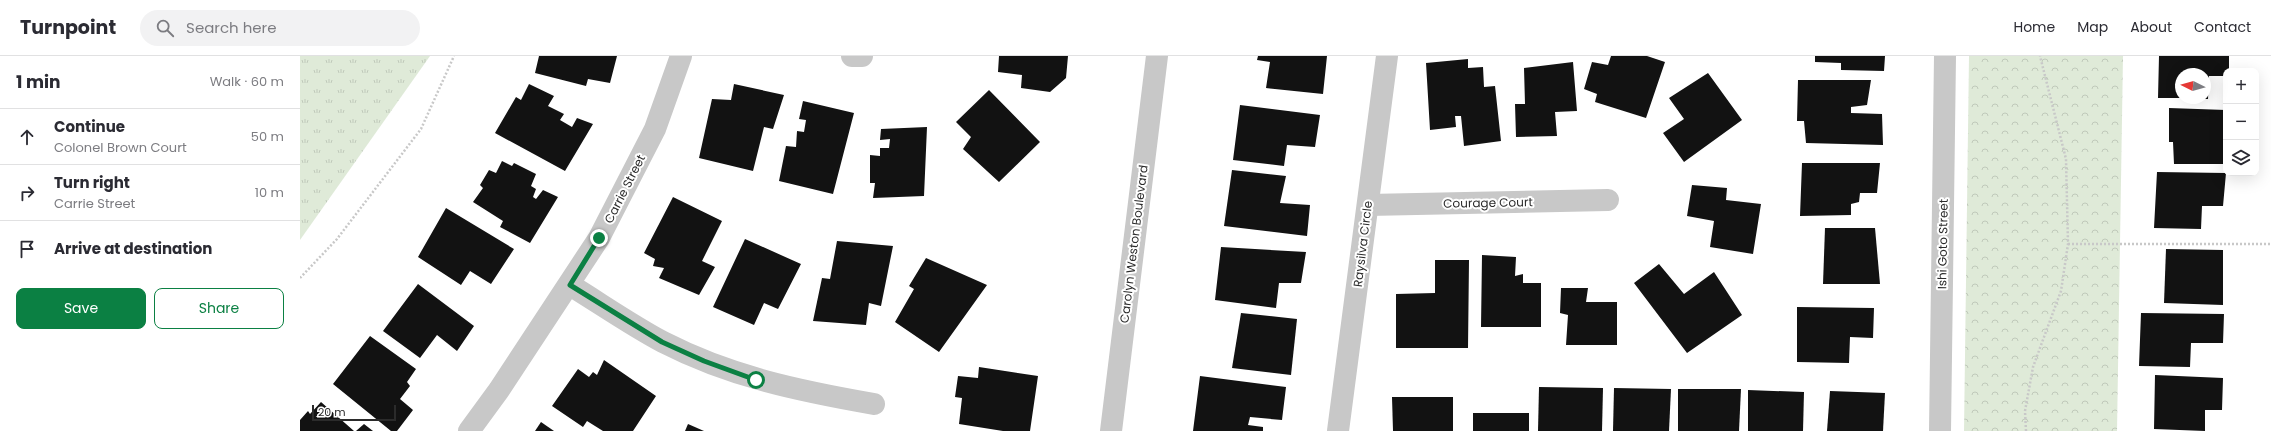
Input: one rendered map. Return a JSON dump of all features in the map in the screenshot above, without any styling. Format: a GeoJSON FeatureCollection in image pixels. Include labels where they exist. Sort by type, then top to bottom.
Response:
{"type":"FeatureCollection","features":[{"type":"Feature","properties":{"kind":"street","name":"Carrie Street"},"geometry":{"type":"LineString","coordinates":[[469,431],[499,390],[570,285],[599,238],[655,129],[681,56]]}},
{"type":"Feature","properties":{"kind":"street"},"geometry":{"type":"LineString","coordinates":[[852,56],[862,56]]}},
{"type":"Feature","properties":{"kind":"street","name":"Carolyn Weston Boulevard"},"geometry":{"type":"LineString","coordinates":[[1111,431],[1157,56]]}},
{"type":"Feature","properties":{"kind":"street","name":"Raysilva Circle"},"geometry":{"type":"LineString","coordinates":[[1338,431],[1387,56]]}},
{"type":"Feature","properties":{"kind":"street","name":"Ishi Goto Street"},"geometry":{"type":"LineString","coordinates":[[1940,431],[1945,56]]}},
{"type":"Feature","properties":{"kind":"street","name":"Courage Court"},"geometry":{"type":"LineString","coordinates":[[1368,206],[1608,200]]}},
{"type":"Feature","properties":{"kind":"street"},"geometry":{"type":"LineString","coordinates":[[570,285],[662,342],[704,361],[756,380],[802,391],[874,404]]}},
{"type":"Feature","properties":{"kind":"path"},"geometry":{"type":"LineString","coordinates":[[300,278],[337,239],[421,129],[454,56]]}},
{"type":"Feature","properties":{"kind":"path"},"geometry":{"type":"LineString","coordinates":[[2026,431],[2025,411],[2032,367],[2061,291],[2068,244],[2066,159],[2040,56]]}},
{"type":"Feature","properties":{"kind":"path"},"geometry":{"type":"LineString","coordinates":[[2068,244],[2271,244]]}},
{"type":"Feature","properties":{"kind":"green space"},"geometry":{"type":"Polygon","coordinates":[[[300,56],[430,56],[300,240],[300,56]]]}},
{"type":"Feature","properties":{"kind":"green space"},"geometry":{"type":"Polygon","coordinates":[[[1969,56],[2123,56],[2117,431],[1964,431],[1969,56]]]}},
{"type":"Feature","properties":{"kind":"building"},"geometry":{"type":"Polygon","coordinates":[[[539,56],[617,56],[610,83],[588,79],[586,86],[535,73],[539,56]]]}},
{"type":"Feature","properties":{"kind":"building"},"geometry":{"type":"Polygon","coordinates":[[[999,56],[1068,56],[1066,78],[1050,92],[1021,88],[1022,75],[998,72],[999,56]]]}},
{"type":"Feature","properties":{"kind":"building"},"geometry":{"type":"Polygon","coordinates":[[[1258,56],[1327,56],[1323,94],[1266,88],[1270,62],[1257,60],[1258,56]]]}},
{"type":"Feature","properties":{"kind":"building"},"geometry":{"type":"Polygon","coordinates":[[[1611,56],[1647,56],[1665,62],[1646,118],[1595,102],[1597,94],[1584,89],[1592,62],[1608,65],[1611,56]]]}},
{"type":"Feature","properties":{"kind":"building"},"geometry":{"type":"Polygon","coordinates":[[[1815,56],[1885,56],[1884,71],[1841,70],[1841,63],[1815,62],[1815,56]]]}},
{"type":"Feature","properties":{"kind":"building"},"geometry":{"type":"Polygon","coordinates":[[[2159,56],[2229,56],[2229,68],[2223,68],[2223,76],[2211,76],[2211,68],[2175,68],[2175,98],[2158,98],[2159,56]]]}},
{"type":"Feature","properties":{"kind":"building"},"geometry":{"type":"Polygon","coordinates":[[[1468,59],[1468,68],[1483,67],[1484,87],[1495,86],[1501,141],[1464,146],[1461,116],[1455,116],[1456,127],[1430,130],[1426,63],[1468,59]]]}},
{"type":"Feature","properties":{"kind":"building"},"geometry":{"type":"Polygon","coordinates":[[[1573,62],[1577,111],[1555,112],[1557,136],[1516,137],[1515,104],[1525,104],[1524,68],[1573,62]]]}},
{"type":"Feature","properties":{"kind":"building"},"geometry":{"type":"Polygon","coordinates":[[[1708,73],[1742,120],[1684,162],[1663,133],[1684,119],[1669,98],[1708,73]]]}},
{"type":"Feature","properties":{"kind":"building"},"geometry":{"type":"Polygon","coordinates":[[[1798,80],[1871,80],[1867,105],[1851,107],[1851,113],[1882,114],[1883,145],[1806,143],[1804,121],[1797,121],[1798,80]]]}},
{"type":"Feature","properties":{"kind":"building"},"geometry":{"type":"Polygon","coordinates":[[[529,84],[554,96],[548,106],[564,114],[560,120],[572,127],[577,118],[593,124],[565,171],[495,133],[516,97],[521,100],[529,84]]]}},
{"type":"Feature","properties":{"kind":"building"},"geometry":{"type":"Polygon","coordinates":[[[734,84],[784,95],[773,129],[764,127],[753,171],[699,158],[712,99],[731,100],[734,84]]]}},
{"type":"Feature","properties":{"kind":"building"},"geometry":{"type":"Polygon","coordinates":[[[989,90],[1040,142],[999,182],[963,149],[971,137],[956,122],[989,90]]]}},
{"type":"Feature","properties":{"kind":"building"},"geometry":{"type":"Polygon","coordinates":[[[803,101],[854,113],[833,194],[779,181],[786,146],[796,147],[797,131],[804,132],[806,120],[799,119],[803,101]]]}},
{"type":"Feature","properties":{"kind":"building"},"geometry":{"type":"Polygon","coordinates":[[[1240,105],[1320,115],[1315,147],[1287,145],[1284,166],[1233,160],[1240,105]]]}},
{"type":"Feature","properties":{"kind":"building"},"geometry":{"type":"Polygon","coordinates":[[[2169,108],[2223,110],[2223,164],[2174,164],[2173,142],[2169,142],[2169,108]]]}},
{"type":"Feature","properties":{"kind":"building"},"geometry":{"type":"Polygon","coordinates":[[[927,127],[924,196],[873,198],[875,183],[870,183],[870,155],[880,156],[880,148],[889,148],[890,139],[880,140],[881,129],[927,127]]]}},
{"type":"Feature","properties":{"kind":"building"},"geometry":{"type":"Polygon","coordinates":[[[502,161],[512,166],[514,163],[536,174],[531,186],[536,189],[533,197],[536,199],[543,190],[558,197],[530,243],[500,227],[503,221],[473,202],[483,188],[480,185],[489,170],[496,173],[502,161]]]}},
{"type":"Feature","properties":{"kind":"building"},"geometry":{"type":"Polygon","coordinates":[[[1802,163],[1880,163],[1877,193],[1860,193],[1859,202],[1851,204],[1851,215],[1800,216],[1802,163]]]}},
{"type":"Feature","properties":{"kind":"building"},"geometry":{"type":"Polygon","coordinates":[[[1232,170],[1286,176],[1280,203],[1310,205],[1307,236],[1224,226],[1232,170]]]}},
{"type":"Feature","properties":{"kind":"building"},"geometry":{"type":"Polygon","coordinates":[[[2157,172],[2223,173],[2223,176],[2226,176],[2223,206],[2202,206],[2201,229],[2154,228],[2157,172]]]}},
{"type":"Feature","properties":{"kind":"building"},"geometry":{"type":"Polygon","coordinates":[[[1692,185],[1727,188],[1726,200],[1761,204],[1753,254],[1710,247],[1714,221],[1687,216],[1692,185]]]}},
{"type":"Feature","properties":{"kind":"building"},"geometry":{"type":"Polygon","coordinates":[[[673,197],[722,221],[702,261],[715,267],[699,295],[659,278],[664,268],[653,266],[655,259],[644,253],[673,197]]]}},
{"type":"Feature","properties":{"kind":"building"},"geometry":{"type":"Polygon","coordinates":[[[446,208],[514,249],[491,284],[470,271],[461,285],[418,257],[446,208]]]}},
{"type":"Feature","properties":{"kind":"building"},"geometry":{"type":"Polygon","coordinates":[[[1825,228],[1875,228],[1880,284],[1823,284],[1825,228]]]}},
{"type":"Feature","properties":{"kind":"building"},"geometry":{"type":"Polygon","coordinates":[[[745,239],[801,264],[778,309],[764,303],[754,325],[713,307],[745,239]]]}},
{"type":"Feature","properties":{"kind":"building"},"geometry":{"type":"Polygon","coordinates":[[[837,241],[893,246],[881,306],[869,303],[866,325],[813,321],[822,278],[830,279],[837,241]]]}},
{"type":"Feature","properties":{"kind":"building"},"geometry":{"type":"Polygon","coordinates":[[[1221,247],[1306,252],[1301,283],[1279,283],[1276,308],[1215,300],[1221,247]]]}},
{"type":"Feature","properties":{"kind":"building"},"geometry":{"type":"Polygon","coordinates":[[[2166,249],[2223,250],[2223,305],[2164,303],[2166,249]]]}},
{"type":"Feature","properties":{"kind":"building"},"geometry":{"type":"Polygon","coordinates":[[[1482,255],[1516,257],[1515,276],[1523,274],[1523,283],[1541,283],[1541,327],[1481,327],[1482,255]]]}},
{"type":"Feature","properties":{"kind":"building"},"geometry":{"type":"Polygon","coordinates":[[[926,258],[987,285],[939,352],[895,322],[914,289],[909,286],[926,258]]]}},
{"type":"Feature","properties":{"kind":"building"},"geometry":{"type":"Polygon","coordinates":[[[1435,260],[1469,260],[1468,348],[1396,348],[1396,294],[1435,293],[1435,260]]]}},
{"type":"Feature","properties":{"kind":"building"},"geometry":{"type":"Polygon","coordinates":[[[1659,264],[1684,294],[1714,272],[1742,315],[1687,353],[1634,283],[1659,264]]]}},
{"type":"Feature","properties":{"kind":"building"},"geometry":{"type":"Polygon","coordinates":[[[418,284],[474,326],[457,351],[437,335],[420,358],[383,331],[418,284]]]}},
{"type":"Feature","properties":{"kind":"building"},"geometry":{"type":"Polygon","coordinates":[[[1561,288],[1588,288],[1586,302],[1617,302],[1617,345],[1566,345],[1568,315],[1560,313],[1561,288]]]}},
{"type":"Feature","properties":{"kind":"building"},"geometry":{"type":"Polygon","coordinates":[[[1797,307],[1874,308],[1873,338],[1850,337],[1849,363],[1797,362],[1797,307]]]}},
{"type":"Feature","properties":{"kind":"building"},"geometry":{"type":"Polygon","coordinates":[[[1241,313],[1297,319],[1291,375],[1232,368],[1241,313]]]}},
{"type":"Feature","properties":{"kind":"building"},"geometry":{"type":"Polygon","coordinates":[[[2141,313],[2224,314],[2223,343],[2191,343],[2190,367],[2139,366],[2141,313]]]}},
{"type":"Feature","properties":{"kind":"building"},"geometry":{"type":"Polygon","coordinates":[[[370,336],[416,369],[407,382],[410,386],[400,399],[413,410],[397,431],[391,431],[333,384],[370,336]]]}},
{"type":"Feature","properties":{"kind":"building"},"geometry":{"type":"Polygon","coordinates":[[[604,360],[656,396],[633,431],[603,431],[587,421],[583,427],[552,406],[578,369],[589,377],[593,372],[597,375],[604,360]]]}},
{"type":"Feature","properties":{"kind":"building"},"geometry":{"type":"Polygon","coordinates":[[[979,367],[1038,376],[1030,431],[1003,431],[959,424],[962,398],[955,397],[958,376],[978,378],[979,367]]]}},
{"type":"Feature","properties":{"kind":"building"},"geometry":{"type":"Polygon","coordinates":[[[2155,375],[2223,378],[2222,410],[2205,410],[2205,431],[2154,429],[2155,375]]]}},
{"type":"Feature","properties":{"kind":"building"},"geometry":{"type":"Polygon","coordinates":[[[1200,376],[1286,387],[1282,420],[1250,417],[1248,425],[1263,427],[1263,431],[1193,431],[1200,376]]]}},
{"type":"Feature","properties":{"kind":"building"},"geometry":{"type":"Polygon","coordinates":[[[1539,387],[1603,388],[1602,431],[1538,431],[1539,387]]]}},
{"type":"Feature","properties":{"kind":"building"},"geometry":{"type":"Polygon","coordinates":[[[1614,388],[1671,389],[1669,431],[1613,431],[1614,388]]]}},
{"type":"Feature","properties":{"kind":"building"},"geometry":{"type":"Polygon","coordinates":[[[1678,389],[1741,389],[1739,431],[1678,431],[1678,389]]]}},
{"type":"Feature","properties":{"kind":"building"},"geometry":{"type":"Polygon","coordinates":[[[1748,390],[1804,392],[1803,431],[1748,431],[1748,390]]]}},
{"type":"Feature","properties":{"kind":"building"},"geometry":{"type":"Polygon","coordinates":[[[1830,391],[1885,393],[1883,431],[1827,431],[1830,391]]]}},
{"type":"Feature","properties":{"kind":"building"},"geometry":{"type":"Polygon","coordinates":[[[1392,397],[1453,397],[1453,431],[1393,431],[1392,397]]]}},
{"type":"Feature","properties":{"kind":"building"},"geometry":{"type":"Polygon","coordinates":[[[321,402],[354,431],[300,431],[300,420],[308,411],[310,414],[321,402]]]}},
{"type":"Feature","properties":{"kind":"building"},"geometry":{"type":"Polygon","coordinates":[[[1473,413],[1529,413],[1529,431],[1473,431],[1473,413]]]}},
{"type":"Feature","properties":{"kind":"building"},"geometry":{"type":"Polygon","coordinates":[[[541,422],[554,431],[535,431],[541,422]]]}},
{"type":"Feature","properties":{"kind":"building"},"geometry":{"type":"Polygon","coordinates":[[[364,424],[373,431],[356,431],[364,424]]]}},
{"type":"Feature","properties":{"kind":"building"},"geometry":{"type":"Polygon","coordinates":[[[688,424],[704,431],[685,431],[688,424]]]}},
{"type":"Feature","properties":{"kind":"route"},"geometry":{"type":"LineString","coordinates":[[599,238],[570,285],[662,342],[704,361],[756,380]]}}]}
